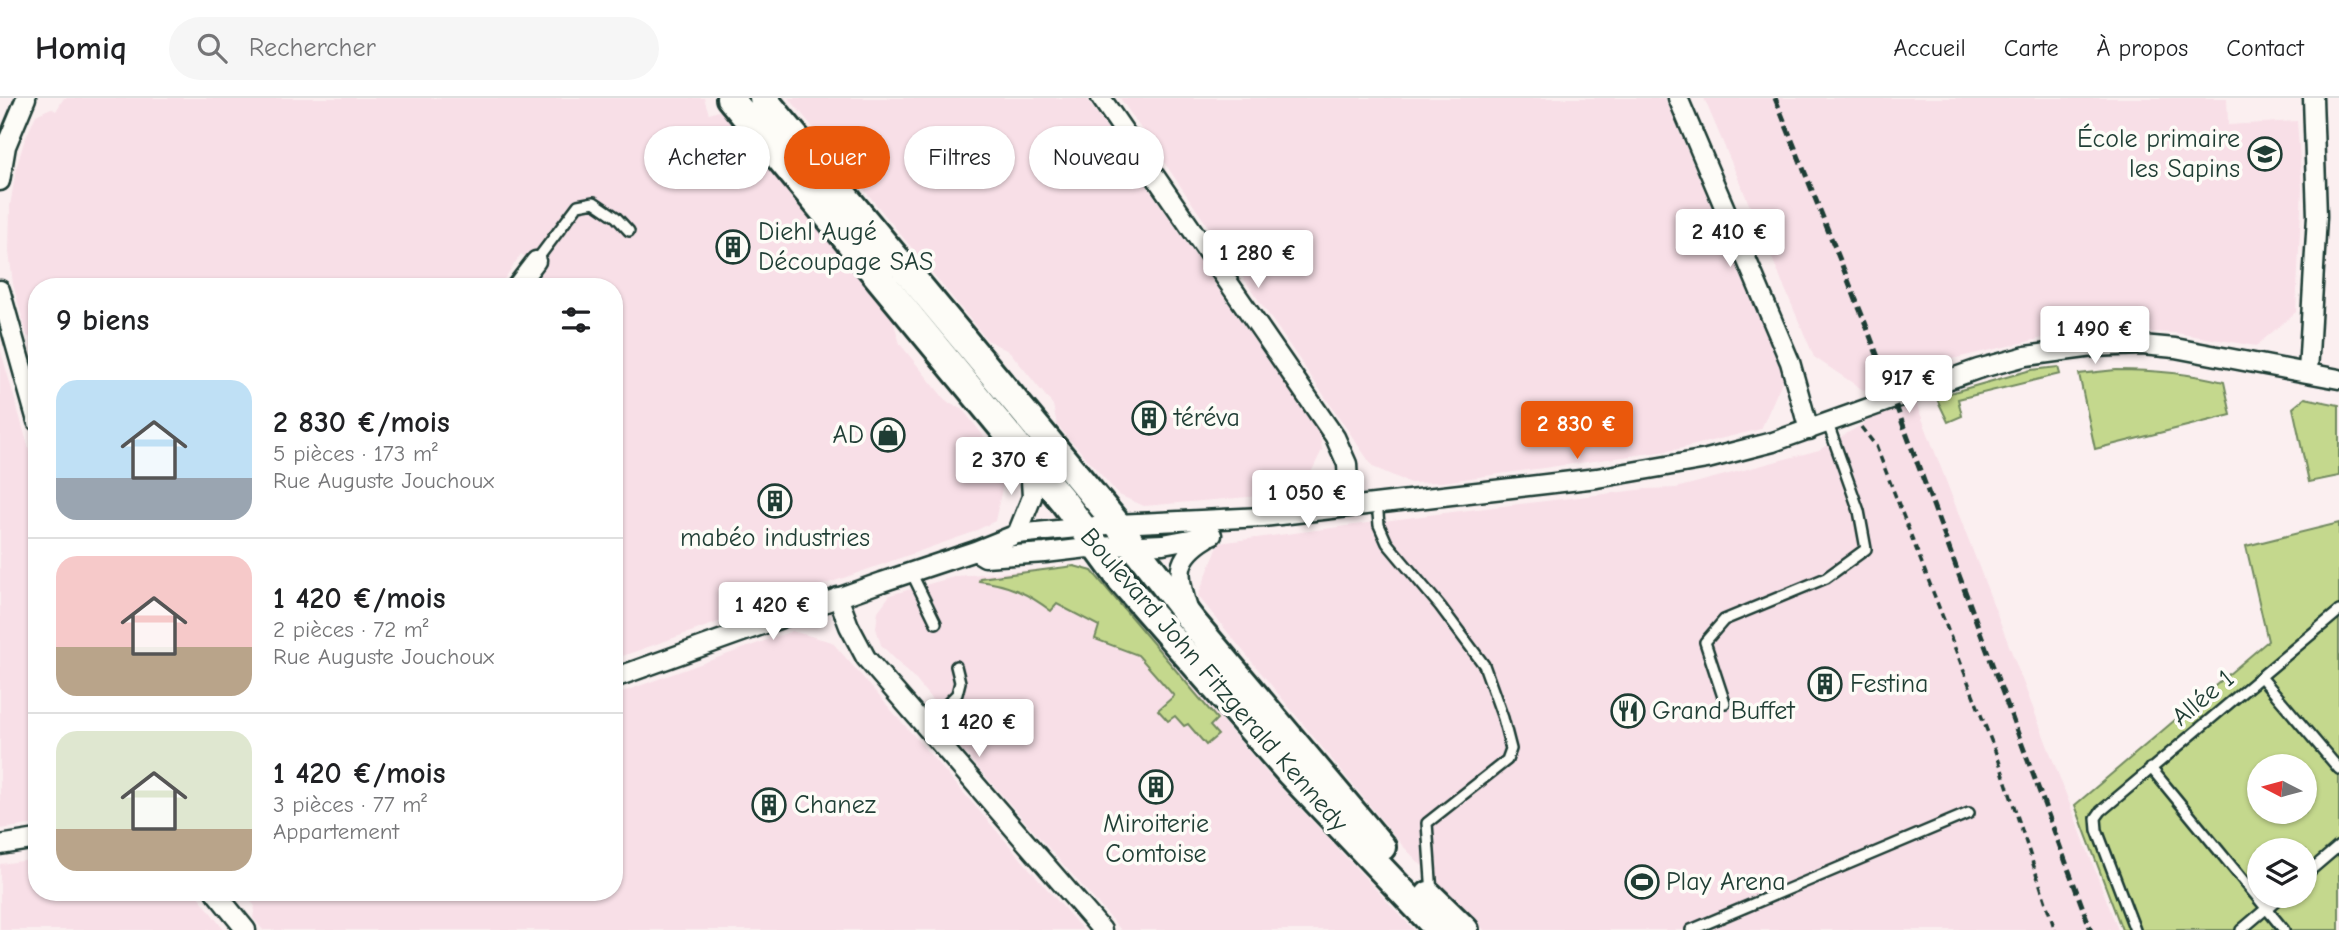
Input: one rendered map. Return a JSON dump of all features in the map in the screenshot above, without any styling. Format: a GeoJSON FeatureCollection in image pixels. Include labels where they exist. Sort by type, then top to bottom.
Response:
{"type":"FeatureCollection","features":[{"type":"Feature","properties":{"kind":"main road","name":"Boulevard John Fitzgerald Kennedy"},"geometry":{"type":"LineString","coordinates":[[730,98],[1030,463],[1122,581],[1289,772],[1439,930]]}},
{"type":"Feature","properties":{"kind":"main road","name":"Boulevard John Fitzgerald Kennedy"},"geometry":{"type":"LineString","coordinates":[[763,98],[1117,524],[1192,621],[1336,793],[1385,850],[1465,930]]}},
{"type":"Feature","properties":{"kind":"street"},"geometry":{"type":"LineString","coordinates":[[0,181],[6,146],[26,98]]}},
{"type":"Feature","properties":{"kind":"street"},"geometry":{"type":"LineString","coordinates":[[1101,98],[1335,437],[1347,464],[1349,505]]}},
{"type":"Feature","properties":{"kind":"street"},"geometry":{"type":"LineString","coordinates":[[1678,98],[1790,362],[1809,430]]}},
{"type":"Feature","properties":{"kind":"street"},"geometry":{"type":"LineString","coordinates":[[2308,372],[2317,216],[2313,98]]}},
{"type":"Feature","properties":{"kind":"street"},"geometry":{"type":"LineString","coordinates":[[523,278],[536,261]]}},
{"type":"Feature","properties":{"kind":"street"},"geometry":{"type":"LineString","coordinates":[[0,290],[28,389]]}},
{"type":"Feature","properties":{"kind":"street"},"geometry":{"type":"LineString","coordinates":[[975,551],[985,557],[1089,537],[1117,524],[1262,517],[1611,475],[1707,459],[1828,424],[1978,369],[2026,356],[2093,347],[2120,345],[2175,348],[2339,379]]}},
{"type":"Feature","properties":{"kind":"street"},"geometry":{"type":"LineString","coordinates":[[1017,534],[1032,497],[1030,463]]}},
{"type":"Feature","properties":{"kind":"street"},"geometry":{"type":"LineString","coordinates":[[623,674],[1017,534],[1089,537],[1134,545],[1163,544],[1212,535],[1262,517]]}},
{"type":"Feature","properties":{"kind":"street"},"geometry":{"type":"LineString","coordinates":[[1192,621],[1183,593],[1181,567],[1190,548],[1212,535]]}},
{"type":"Feature","properties":{"kind":"street"},"geometry":{"type":"LineString","coordinates":[[838,597],[849,626],[866,658],[1102,930]]}},
{"type":"Feature","properties":{"kind":"street"},"geometry":{"type":"LineString","coordinates":[[0,845],[28,840]]}},
{"type":"Feature","properties":{"kind":"street"},"geometry":{"type":"LineString","coordinates":[[222,901],[246,930]]}},
{"type":"Feature","properties":{"kind":"lane"},"geometry":{"type":"LineString","coordinates":[[536,261],[578,205],[594,202],[617,217],[629,231]]}},
{"type":"Feature","properties":{"kind":"lane"},"geometry":{"type":"LineString","coordinates":[[1725,703],[1705,642],[1724,620],[1826,578],[1866,549],[1859,511],[1828,424]]}},
{"type":"Feature","properties":{"kind":"lane"},"geometry":{"type":"LineString","coordinates":[[1377,502],[1379,525],[1387,543],[1440,606],[1483,665],[1503,718],[1511,749],[1507,760],[1427,823],[1432,898]]}},
{"type":"Feature","properties":{"kind":"lane"},"geometry":{"type":"LineString","coordinates":[[912,572],[936,623]]}},
{"type":"Feature","properties":{"kind":"lane","name":"Allée 1"},"geometry":{"type":"LineString","coordinates":[[2135,930],[2097,830],[2096,818],[2151,768],[2339,611]]}},
{"type":"Feature","properties":{"kind":"lane"},"geometry":{"type":"LineString","coordinates":[[925,726],[957,694],[960,682],[956,666]]}},
{"type":"Feature","properties":{"kind":"lane"},"geometry":{"type":"LineString","coordinates":[[2261,677],[2339,769]]}},
{"type":"Feature","properties":{"kind":"lane"},"geometry":{"type":"LineString","coordinates":[[2151,768],[2247,885]]}},
{"type":"Feature","properties":{"kind":"lane"},"geometry":{"type":"LineString","coordinates":[[1691,930],[1969,813]]}},
{"type":"Feature","properties":{"kind":"lane"},"geometry":{"type":"LineString","coordinates":[[2317,865],[2339,846]]}},
{"type":"Feature","properties":{"kind":"lane"},"geometry":{"type":"LineString","coordinates":[[2241,930],[2266,908],[2284,930]]}},
{"type":"Feature","properties":{"kind":"path"},"geometry":{"type":"LineString","coordinates":[[1858,424],[1876,446],[1994,749],[2055,930]]}},
{"type":"Feature","properties":{"kind":"shaded area"},"geometry":{"type":"Polygon","coordinates":[[[64,98],[704,98],[709,114],[725,109],[739,126],[644,126],[644,189],[770,189],[770,164],[784,182],[784,189],[790,189],[893,320],[900,344],[947,402],[962,409],[1007,465],[995,521],[971,533],[623,656],[623,278],[533,278],[542,267],[521,254],[505,278],[28,278],[28,337],[13,284],[9,252],[10,206],[24,142],[36,115],[51,108],[56,111],[64,98]]]}},
{"type":"Feature","properties":{"kind":"shaded area"},"geometry":{"type":"Polygon","coordinates":[[[789,98],[1086,98],[1105,126],[1029,126],[1029,189],[1149,189],[1320,435],[1322,450],[1304,487],[1296,493],[1144,506],[1119,495],[1057,425],[1053,405],[1010,352],[987,340],[863,189],[890,189],[890,126],[812,126],[789,98]]]}},
{"type":"Feature","properties":{"kind":"shaded area"},"geometry":{"type":"Polygon","coordinates":[[[1120,98],[1665,98],[1784,377],[1761,429],[1674,450],[1442,482],[1410,483],[1373,467],[1164,162],[1164,126],[1139,126],[1120,98]]]}},
{"type":"Feature","properties":{"kind":"shaded area"},"geometry":{"type":"Polygon","coordinates":[[[1704,98],[2227,98],[2228,125],[2297,121],[2302,188],[2296,312],[2256,346],[2176,333],[2075,330],[2066,323],[2049,327],[2047,337],[1926,365],[1863,390],[1814,357],[1704,98]]]}},
{"type":"Feature","properties":{"kind":"shaded area"},"geometry":{"type":"Polygon","coordinates":[[[0,348],[28,446],[28,825],[0,829],[0,348]]]}},
{"type":"Feature","properties":{"kind":"shaded area"},"geometry":{"type":"Polygon","coordinates":[[[1915,400],[2118,930],[1484,930],[1402,845],[1198,596],[1219,543],[1444,513],[1646,489],[1676,488],[1819,450],[1873,418],[1915,400]]]}},
{"type":"Feature","properties":{"kind":"shaded area"},"geometry":{"type":"Polygon","coordinates":[[[1069,567],[1092,571],[1270,776],[1414,930],[1121,930],[956,743],[941,711],[915,679],[881,645],[876,628],[878,611],[890,595],[957,576],[1069,567]]]}},
{"type":"Feature","properties":{"kind":"shaded area"},"geometry":{"type":"Polygon","coordinates":[[[792,631],[832,642],[1083,930],[263,930],[253,918],[255,906],[250,901],[623,901],[623,692],[792,631]]]}},
{"type":"Feature","properties":{"kind":"shaded area"},"geometry":{"type":"Polygon","coordinates":[[[28,860],[28,901],[202,901],[224,930],[0,930],[0,864],[28,860]]]}},
{"type":"Feature","properties":{"kind":"green space"},"geometry":{"type":"Polygon","coordinates":[[[2058,367],[2060,374],[1958,399],[1962,416],[1948,422],[1936,397],[2031,370],[2058,367]]]}},
{"type":"Feature","properties":{"kind":"green space"},"geometry":{"type":"Polygon","coordinates":[[[2116,370],[2171,373],[2224,382],[2231,415],[2095,449],[2079,374],[2116,370]]]}},
{"type":"Feature","properties":{"kind":"green space"},"geometry":{"type":"Polygon","coordinates":[[[2305,398],[2339,405],[2339,476],[2309,482],[2293,408],[2305,398]]]}},
{"type":"Feature","properties":{"kind":"green space"},"geometry":{"type":"Polygon","coordinates":[[[2339,523],[2339,930],[2122,930],[2075,805],[2268,641],[2246,546],[2339,523]]]}},
{"type":"Feature","properties":{"kind":"green space"},"geometry":{"type":"Polygon","coordinates":[[[1074,566],[1092,571],[1217,719],[1210,726],[1218,735],[1206,745],[1188,724],[1184,726],[1175,716],[1168,721],[1158,710],[1174,696],[1138,655],[1095,639],[1099,626],[1057,604],[1051,611],[1018,591],[979,581],[980,578],[1074,566]]]}},
{"type":"Feature","properties":{"kind":"railway"},"geometry":{"type":"LineString","coordinates":[[1775,98],[1866,325],[2091,930]]}},
{"type":"Feature","properties":{"kind":"place","name":"École primaire les Sapins"},"geometry":{"type":"Point","coordinates":[2265,154]}},
{"type":"Feature","properties":{"kind":"place","name":"Diehl Augé Découpage SAS"},"geometry":{"type":"Point","coordinates":[733,247]}},
{"type":"Feature","properties":{"kind":"place","name":"téréva"},"geometry":{"type":"Point","coordinates":[1149,418]}},
{"type":"Feature","properties":{"kind":"place","name":"AD"},"geometry":{"type":"Point","coordinates":[888,435]}},
{"type":"Feature","properties":{"kind":"place","name":"mabéo industries"},"geometry":{"type":"Point","coordinates":[775,501]}},
{"type":"Feature","properties":{"kind":"place","name":"Festina"},"geometry":{"type":"Point","coordinates":[1825,684]}},
{"type":"Feature","properties":{"kind":"place","name":"Grand Buffet"},"geometry":{"type":"Point","coordinates":[1628,711]}},
{"type":"Feature","properties":{"kind":"place","name":"Miroiterie Comtoise"},"geometry":{"type":"Point","coordinates":[1156,787]}},
{"type":"Feature","properties":{"kind":"place","name":"Chanez"},"geometry":{"type":"Point","coordinates":[769,805]}},
{"type":"Feature","properties":{"kind":"place","name":"Play Arena"},"geometry":{"type":"Point","coordinates":[1642,882]}}]}
